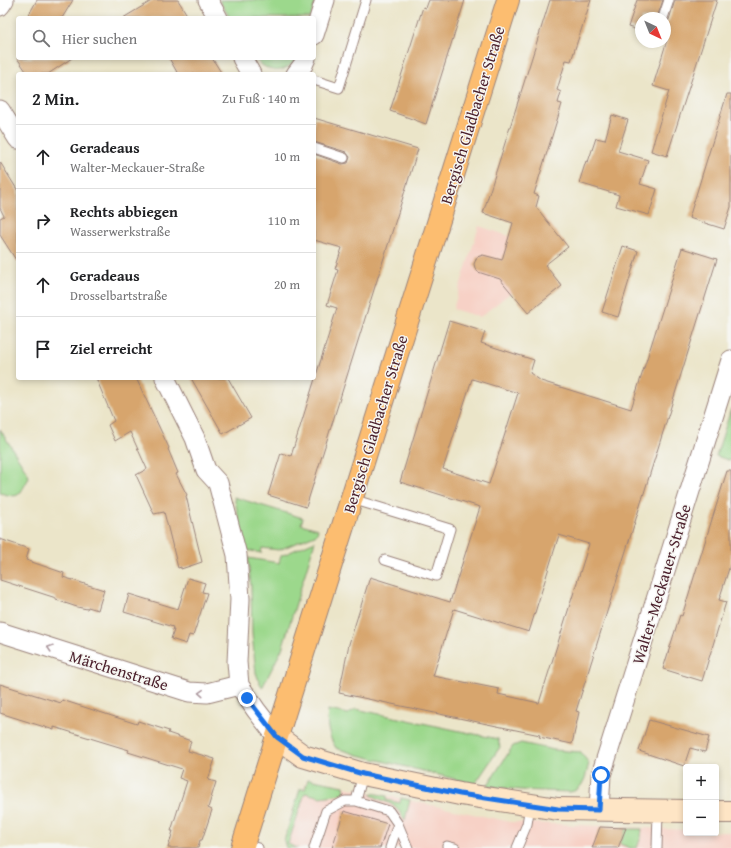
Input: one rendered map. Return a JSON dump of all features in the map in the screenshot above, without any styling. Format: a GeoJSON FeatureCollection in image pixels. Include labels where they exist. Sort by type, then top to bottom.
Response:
{"type":"FeatureCollection","features":[{"type":"Feature","properties":{"kind":"main road","name":"Bergisch Gladbacher Straße"},"geometry":{"type":"LineString","coordinates":[[248,846],[277,737],[508,0]]}},
{"type":"Feature","properties":{"kind":"main road"},"geometry":{"type":"LineString","coordinates":[[277,737],[303,756],[363,774],[460,794],[530,806],[558,809],[683,811]]}},
{"type":"Feature","properties":{"kind":"main road"},"geometry":{"type":"LineString","coordinates":[[719,812],[731,812]]}},
{"type":"Feature","properties":{"kind":"street"},"geometry":{"type":"LineString","coordinates":[[0,6],[4,0]]}},
{"type":"Feature","properties":{"kind":"street"},"geometry":{"type":"LineString","coordinates":[[208,0],[217,16]]}},
{"type":"Feature","properties":{"kind":"street"},"geometry":{"type":"LineString","coordinates":[[316,29],[325,0]]}},
{"type":"Feature","properties":{"kind":"street"},"geometry":{"type":"LineString","coordinates":[[243,60],[250,72]]}},
{"type":"Feature","properties":{"kind":"street"},"geometry":{"type":"LineString","coordinates":[[298,72],[305,60]]}},
{"type":"Feature","properties":{"kind":"street"},"geometry":{"type":"LineString","coordinates":[[0,110],[16,136]]}},
{"type":"Feature","properties":{"kind":"street","name":"Walter-Meckauer-Straße"},"geometry":{"type":"LineString","coordinates":[[599,810],[601,775],[731,360]]}},
{"type":"Feature","properties":{"kind":"street"},"geometry":{"type":"LineString","coordinates":[[166,380],[195,438],[206,470],[218,483],[237,555],[240,599],[237,662],[240,685],[252,704],[277,737]]}},
{"type":"Feature","properties":{"kind":"street","name":"Märchenstraße"},"geometry":{"type":"LineString","coordinates":[[0,632],[189,692],[207,693],[240,685]]}},
{"type":"Feature","properties":{"kind":"lane"},"geometry":{"type":"LineString","coordinates":[[316,81],[339,88],[366,0]]}},
{"type":"Feature","properties":{"kind":"lane"},"geometry":{"type":"LineString","coordinates":[[665,12],[669,0]]}},
{"type":"Feature","properties":{"kind":"lane"},"geometry":{"type":"LineString","coordinates":[[316,149],[344,158]]}},
{"type":"Feature","properties":{"kind":"lane"},"geometry":{"type":"LineString","coordinates":[[352,499],[450,529],[436,576],[385,560]]}},
{"type":"Feature","properties":{"kind":"lane"},"geometry":{"type":"LineString","coordinates":[[356,801],[363,774]]}},
{"type":"Feature","properties":{"kind":"lane"},"geometry":{"type":"LineString","coordinates":[[314,848],[326,810],[345,801],[356,801],[389,812],[398,824],[408,848]]}},
{"type":"Feature","properties":{"kind":"lane"},"geometry":{"type":"LineString","coordinates":[[517,848],[527,824],[530,806]]}},
{"type":"Feature","properties":{"kind":"lane"},"geometry":{"type":"LineString","coordinates":[[657,848],[658,811]]}},
{"type":"Feature","properties":{"kind":"lane"},"geometry":{"type":"LineString","coordinates":[[390,848],[398,824]]}},
{"type":"Feature","properties":{"kind":"shaded area"},"geometry":{"type":"Polygon","coordinates":[[[544,216],[568,247],[480,317],[453,309],[479,226],[509,236],[524,232],[544,216]]]}},
{"type":"Feature","properties":{"kind":"shaded area"},"geometry":{"type":"Polygon","coordinates":[[[307,779],[511,822],[683,830],[683,836],[719,836],[719,832],[731,832],[731,848],[285,848],[307,779]]]}},
{"type":"Feature","properties":{"kind":"green space"},"geometry":{"type":"Polygon","coordinates":[[[219,0],[316,0],[311,16],[229,16],[219,0]]]}},
{"type":"Feature","properties":{"kind":"green space"},"geometry":{"type":"Polygon","coordinates":[[[256,60],[296,60],[282,70],[271,70],[256,60]]]}},
{"type":"Feature","properties":{"kind":"green space"},"geometry":{"type":"Polygon","coordinates":[[[731,409],[731,461],[716,456],[731,409]]]}},
{"type":"Feature","properties":{"kind":"green space"},"geometry":{"type":"Polygon","coordinates":[[[0,429],[29,478],[21,492],[16,496],[0,493],[0,429]]]}},
{"type":"Feature","properties":{"kind":"green space"},"geometry":{"type":"Polygon","coordinates":[[[234,497],[303,518],[301,524],[318,529],[317,534],[279,550],[262,548],[261,553],[246,550],[234,497]]]}},
{"type":"Feature","properties":{"kind":"green space"},"geometry":{"type":"Polygon","coordinates":[[[315,541],[282,649],[262,688],[256,673],[252,634],[251,587],[248,558],[279,563],[281,556],[315,541]]]}},
{"type":"Feature","properties":{"kind":"green space"},"geometry":{"type":"Polygon","coordinates":[[[356,709],[498,739],[500,747],[475,784],[358,755],[336,748],[329,734],[327,720],[328,710],[348,714],[356,709]]]}},
{"type":"Feature","properties":{"kind":"green space"},"geometry":{"type":"Polygon","coordinates":[[[521,743],[554,750],[580,752],[589,763],[584,781],[575,791],[570,792],[521,790],[487,786],[513,746],[521,743]]]}},
{"type":"Feature","properties":{"kind":"green space"},"geometry":{"type":"Polygon","coordinates":[[[308,779],[344,786],[345,792],[342,794],[321,797],[305,793],[288,844],[298,848],[286,848],[284,841],[300,789],[305,789],[308,779]]]}},
{"type":"Feature","properties":{"kind":"green space"},"geometry":{"type":"Polygon","coordinates":[[[372,793],[387,796],[387,800],[400,803],[401,798],[410,800],[405,820],[395,806],[371,795],[372,793]]]}},
{"type":"Feature","properties":{"kind":"green space"},"geometry":{"type":"Polygon","coordinates":[[[626,829],[642,829],[637,848],[630,848],[620,844],[626,829]]]}},
{"type":"Feature","properties":{"kind":"building"},"geometry":{"type":"Polygon","coordinates":[[[37,0],[73,0],[63,16],[28,16],[37,0]]]}},
{"type":"Feature","properties":{"kind":"building"},"geometry":{"type":"Polygon","coordinates":[[[153,0],[178,0],[188,16],[126,16],[153,0]]]}},
{"type":"Feature","properties":{"kind":"building"},"geometry":{"type":"Polygon","coordinates":[[[429,0],[465,0],[426,124],[390,111],[423,7],[426,8],[429,0]]]}},
{"type":"Feature","properties":{"kind":"building"},"geometry":{"type":"Polygon","coordinates":[[[550,0],[591,0],[571,61],[566,60],[557,90],[561,92],[558,103],[562,104],[534,194],[539,196],[536,207],[568,247],[545,265],[562,286],[528,313],[500,279],[478,272],[474,264],[477,257],[483,255],[502,260],[513,223],[483,213],[550,0]]]}},
{"type":"Feature","properties":{"kind":"building"},"geometry":{"type":"Polygon","coordinates":[[[637,0],[663,0],[659,12],[635,12],[635,29],[628,27],[637,0]]]}},
{"type":"Feature","properties":{"kind":"building"},"geometry":{"type":"Polygon","coordinates":[[[675,0],[717,0],[667,156],[651,151],[669,91],[653,86],[665,48],[671,48],[671,13],[675,0]]]}},
{"type":"Feature","properties":{"kind":"building"},"geometry":{"type":"Polygon","coordinates":[[[18,60],[69,60],[51,72],[27,72],[18,60]]]}},
{"type":"Feature","properties":{"kind":"building"},"geometry":{"type":"Polygon","coordinates":[[[170,60],[213,60],[221,72],[177,72],[170,60]]]}},
{"type":"Feature","properties":{"kind":"building"},"geometry":{"type":"Polygon","coordinates":[[[727,94],[731,94],[731,207],[724,229],[689,218],[727,94]]]}},
{"type":"Feature","properties":{"kind":"building"},"geometry":{"type":"Polygon","coordinates":[[[612,115],[628,120],[618,151],[648,160],[640,184],[657,189],[649,215],[616,206],[619,195],[579,183],[586,161],[588,162],[596,138],[605,140],[612,115]]]}},
{"type":"Feature","properties":{"kind":"building"},"geometry":{"type":"Polygon","coordinates":[[[316,119],[418,149],[306,507],[268,495],[281,453],[291,456],[315,380],[316,380],[316,376],[337,308],[327,305],[338,270],[335,269],[342,248],[316,241],[316,155],[342,164],[348,163],[350,157],[346,152],[316,143],[316,119]]]}},
{"type":"Feature","properties":{"kind":"building"},"geometry":{"type":"Polygon","coordinates":[[[0,162],[16,188],[16,260],[0,235],[0,218],[4,216],[0,208],[0,162]]]}},
{"type":"Feature","properties":{"kind":"building"},"geometry":{"type":"Polygon","coordinates":[[[623,246],[638,251],[618,317],[602,312],[623,246]]]}},
{"type":"Feature","properties":{"kind":"building"},"geometry":{"type":"Polygon","coordinates":[[[682,248],[717,259],[576,711],[579,712],[572,744],[539,737],[540,735],[339,693],[349,644],[370,577],[450,602],[480,507],[400,482],[449,321],[485,332],[481,343],[534,360],[530,373],[541,381],[631,409],[682,248]],[[472,379],[443,469],[489,484],[518,393],[472,379]],[[559,535],[529,632],[454,609],[433,676],[499,689],[498,694],[539,703],[589,544],[559,535]]]}},
{"type":"Feature","properties":{"kind":"building"},"geometry":{"type":"Polygon","coordinates":[[[97,380],[137,380],[169,448],[168,449],[178,473],[176,474],[187,495],[202,562],[181,569],[181,567],[178,568],[164,512],[154,514],[136,475],[147,469],[130,432],[115,441],[108,425],[114,421],[97,380]]]}},
{"type":"Feature","properties":{"kind":"building"},"geometry":{"type":"Polygon","coordinates":[[[192,380],[229,380],[251,418],[223,434],[192,380]]]}},
{"type":"Feature","properties":{"kind":"building"},"geometry":{"type":"Polygon","coordinates":[[[727,471],[731,471],[731,562],[719,600],[726,602],[702,681],[663,669],[680,615],[682,616],[727,471]]]}},
{"type":"Feature","properties":{"kind":"building"},"geometry":{"type":"Polygon","coordinates":[[[0,539],[29,549],[26,560],[64,573],[63,577],[104,590],[98,610],[88,607],[87,609],[77,607],[56,600],[56,598],[0,580],[0,539]]]}},
{"type":"Feature","properties":{"kind":"building"},"geometry":{"type":"Polygon","coordinates":[[[188,578],[205,583],[202,592],[207,593],[193,636],[189,635],[186,644],[171,639],[174,630],[172,630],[173,627],[124,612],[129,594],[178,609],[188,578]]]}},
{"type":"Feature","properties":{"kind":"building"},"geometry":{"type":"Polygon","coordinates":[[[0,684],[61,703],[62,700],[137,724],[138,721],[169,731],[168,733],[191,741],[188,751],[215,759],[208,780],[216,782],[208,808],[212,810],[198,848],[168,848],[173,831],[171,831],[187,781],[179,778],[182,769],[128,752],[129,750],[54,727],[54,730],[0,713],[0,684]]]}},
{"type":"Feature","properties":{"kind":"building"},"geometry":{"type":"Polygon","coordinates":[[[649,720],[709,737],[705,752],[690,748],[683,766],[639,751],[649,720]]]}},
{"type":"Feature","properties":{"kind":"building"},"geometry":{"type":"Polygon","coordinates":[[[344,811],[388,824],[380,848],[332,848],[344,811]]]}},
{"type":"Feature","properties":{"kind":"building"},"geometry":{"type":"Polygon","coordinates":[[[600,827],[626,828],[618,848],[592,848],[600,827]]]}},
{"type":"Feature","properties":{"kind":"route"},"geometry":{"type":"LineString","coordinates":[[247,698],[277,737],[303,756],[363,774],[460,794],[530,806],[558,809],[599,810],[601,775]]}}]}
